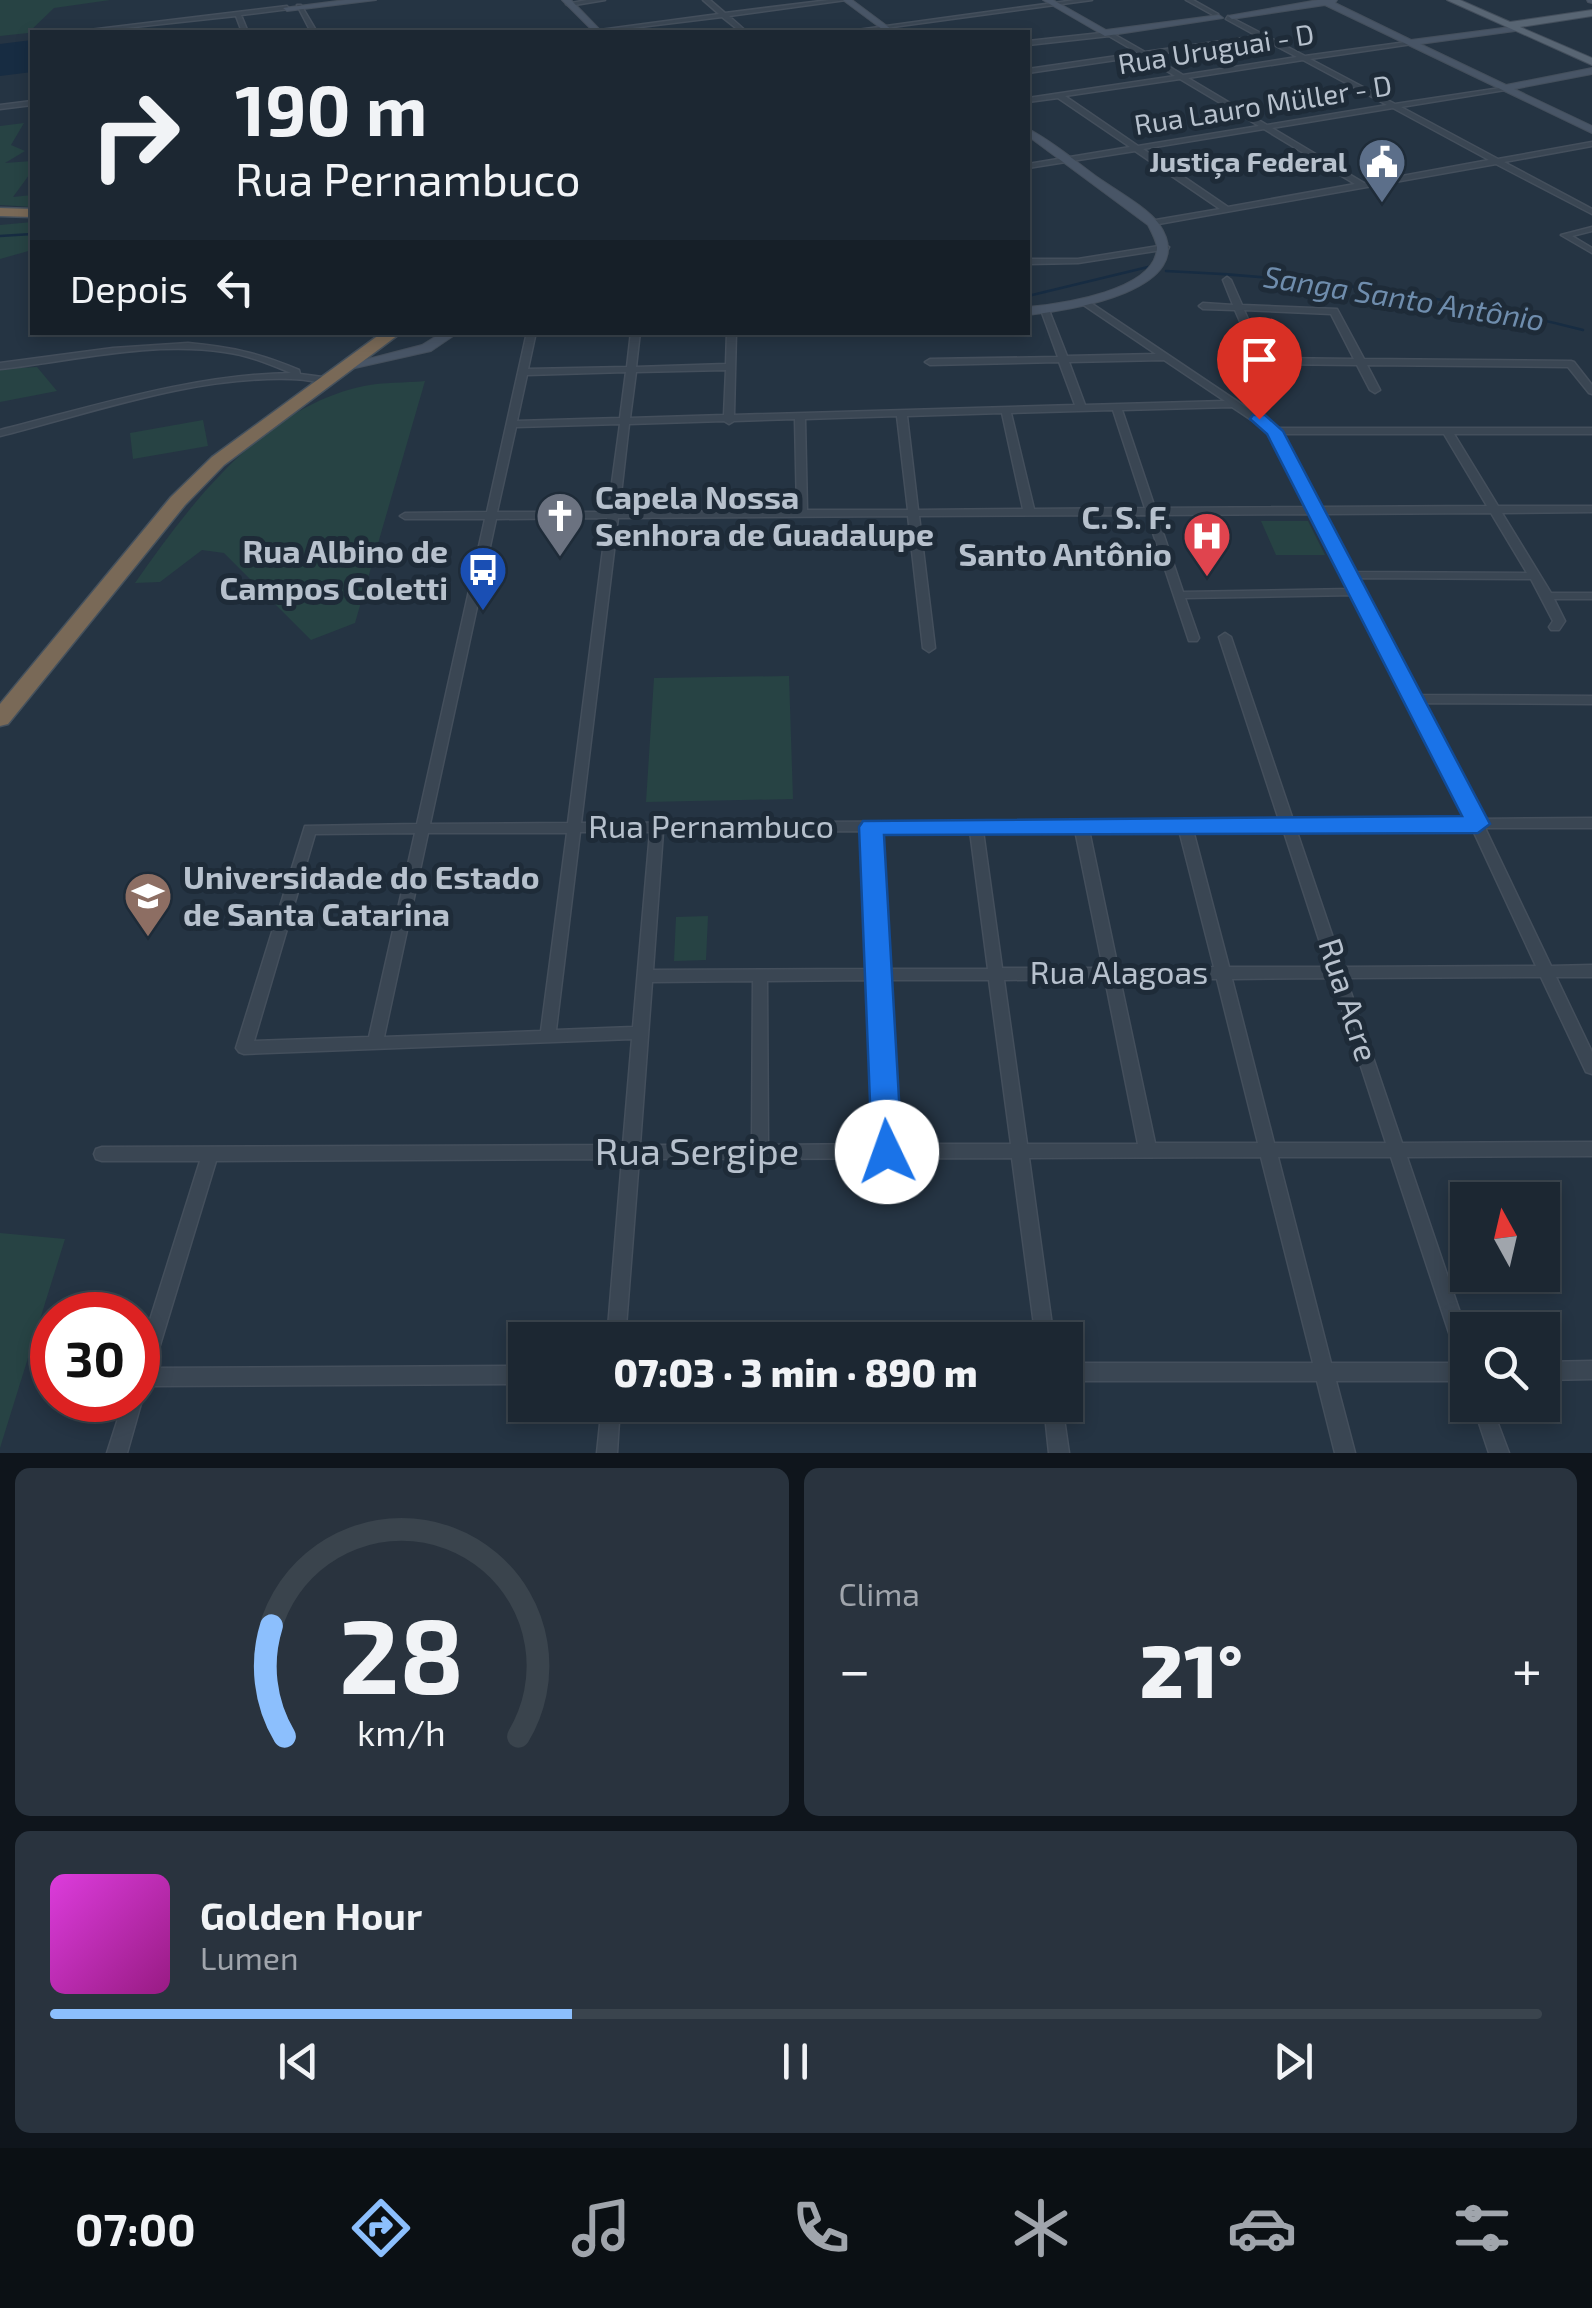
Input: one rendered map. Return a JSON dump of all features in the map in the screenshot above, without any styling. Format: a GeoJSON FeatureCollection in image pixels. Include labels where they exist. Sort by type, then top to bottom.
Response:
{"type":"FeatureCollection","features":[{"type":"Feature","properties":{"kind":"highway"},"geometry":{"type":"LineString","coordinates":[[0,212],[30,213]]}},
{"type":"Feature","properties":{"kind":"highway"},"geometry":{"type":"LineString","coordinates":[[0,719],[178,501],[218,461],[390,335]]}},
{"type":"Feature","properties":{"kind":"main road"},"geometry":{"type":"LineString","coordinates":[[1452,0],[1516,26]]}},
{"type":"Feature","properties":{"kind":"main road"},"geometry":{"type":"LineString","coordinates":[[1462,0],[1592,60]]}},
{"type":"Feature","properties":{"kind":"main road","name":"Rua Uruguai - D"},"geometry":{"type":"LineString","coordinates":[[1516,26],[1592,14]]}},
{"type":"Feature","properties":{"kind":"street"},"geometry":{"type":"LineString","coordinates":[[299,7],[340,0]]}},
{"type":"Feature","properties":{"kind":"street"},"geometry":{"type":"LineString","coordinates":[[115,30],[372,0]]}},
{"type":"Feature","properties":{"kind":"street"},"geometry":{"type":"LineString","coordinates":[[568,2],[602,0]]}},
{"type":"Feature","properties":{"kind":"street"},"geometry":{"type":"LineString","coordinates":[[706,0],[742,30]]}},
{"type":"Feature","properties":{"kind":"street"},"geometry":{"type":"LineString","coordinates":[[612,30],[845,0],[888,30],[1055,2],[1089,0]]}},
{"type":"Feature","properties":{"kind":"street"},"geometry":{"type":"LineString","coordinates":[[1188,0],[1592,212]]}},
{"type":"Feature","properties":{"kind":"street"},"geometry":{"type":"LineString","coordinates":[[1198,0],[1222,15]]}},
{"type":"Feature","properties":{"kind":"street"},"geometry":{"type":"LineString","coordinates":[[1030,43],[1344,0]]}},
{"type":"Feature","properties":{"kind":"street"},"geometry":{"type":"LineString","coordinates":[[1324,1],[1592,130]]}},
{"type":"Feature","properties":{"kind":"street"},"geometry":{"type":"LineString","coordinates":[[568,2],[595,30]]}},
{"type":"Feature","properties":{"kind":"street"},"geometry":{"type":"LineString","coordinates":[[1055,2],[1362,185]]}},
{"type":"Feature","properties":{"kind":"street"},"geometry":{"type":"LineString","coordinates":[[299,7],[313,30]]}},
{"type":"Feature","properties":{"kind":"street"},"geometry":{"type":"LineString","coordinates":[[238,14],[244,30]]}},
{"type":"Feature","properties":{"kind":"street"},"geometry":{"type":"LineString","coordinates":[[168,22],[171,30]]}},
{"type":"Feature","properties":{"kind":"street","name":"Rua Uruguai - D"},"geometry":{"type":"LineString","coordinates":[[1030,100],[1516,26]]}},
{"type":"Feature","properties":{"kind":"street"},"geometry":{"type":"LineString","coordinates":[[1030,71],[1264,37]]}},
{"type":"Feature","properties":{"kind":"street","name":"Rua Lauro Müller - D"},"geometry":{"type":"LineString","coordinates":[[1030,166],[1592,73]]}},
{"type":"Feature","properties":{"kind":"street"},"geometry":{"type":"LineString","coordinates":[[1060,96],[1227,210]]}},
{"type":"Feature","properties":{"kind":"street"},"geometry":{"type":"LineString","coordinates":[[0,108],[30,103]]}},
{"type":"Feature","properties":{"kind":"street"},"geometry":{"type":"LineString","coordinates":[[1030,133],[1152,223],[1165,247],[1160,266],[1148,275],[1086,302],[1030,312]]}},
{"type":"Feature","properties":{"kind":"street"},"geometry":{"type":"LineString","coordinates":[[1152,223],[1592,144]]}},
{"type":"Feature","properties":{"kind":"street"},"geometry":{"type":"LineString","coordinates":[[1592,229],[1565,236],[1592,251]]}},
{"type":"Feature","properties":{"kind":"street"},"geometry":{"type":"LineString","coordinates":[[1030,262],[1078,262],[1165,247]]}},
{"type":"Feature","properties":{"kind":"street"},"geometry":{"type":"LineString","coordinates":[[1226,280],[1272,384]]}},
{"type":"Feature","properties":{"kind":"street"},"geometry":{"type":"LineString","coordinates":[[1086,302],[1274,431],[1417,699],[1592,1068]]}},
{"type":"Feature","properties":{"kind":"street"},"geometry":{"type":"LineString","coordinates":[[1203,306],[1334,311],[1376,390]]}},
{"type":"Feature","properties":{"kind":"street"},"geometry":{"type":"LineString","coordinates":[[1045,310],[1080,408]]}},
{"type":"Feature","properties":{"kind":"street"},"geometry":{"type":"LineString","coordinates":[[355,364],[426,348],[449,335]]}},
{"type":"Feature","properties":{"kind":"street"},"geometry":{"type":"LineString","coordinates":[[532,335],[527,372],[375,1043],[640,1033]]}},
{"type":"Feature","properties":{"kind":"street"},"geometry":{"type":"LineString","coordinates":[[548,1036],[636,335]]}},
{"type":"Feature","properties":{"kind":"street"},"geometry":{"type":"LineString","coordinates":[[730,421],[732,335]]}},
{"type":"Feature","properties":{"kind":"street"},"geometry":{"type":"LineString","coordinates":[[0,366],[205,345],[267,358],[298,373],[330,381]]}},
{"type":"Feature","properties":{"kind":"street"},"geometry":{"type":"LineString","coordinates":[[930,362],[1166,356]]}},
{"type":"Feature","properties":{"kind":"street"},"geometry":{"type":"LineString","coordinates":[[1260,361],[1570,364],[1592,391]]}},
{"type":"Feature","properties":{"kind":"street"},"geometry":{"type":"LineString","coordinates":[[527,372],[731,367]]}},
{"type":"Feature","properties":{"kind":"street"},"geometry":{"type":"LineString","coordinates":[[0,433],[208,385],[298,373]]}},
{"type":"Feature","properties":{"kind":"street"},"geometry":{"type":"LineString","coordinates":[[515,424],[1234,404]]}},
{"type":"Feature","properties":{"kind":"street"},"geometry":{"type":"LineString","coordinates":[[1116,406],[1193,638]]}},
{"type":"Feature","properties":{"kind":"street"},"geometry":{"type":"LineString","coordinates":[[1006,410],[1028,511]]}},
{"type":"Feature","properties":{"kind":"street"},"geometry":{"type":"LineString","coordinates":[[902,414],[930,648]]}},
{"type":"Feature","properties":{"kind":"street"},"geometry":{"type":"LineString","coordinates":[[800,418],[802,514]]}},
{"type":"Feature","properties":{"kind":"street"},"geometry":{"type":"LineString","coordinates":[[1274,431],[1592,431]]}},
{"type":"Feature","properties":{"kind":"street"},"geometry":{"type":"LineString","coordinates":[[1447,431],[1547,596],[1560,621],[1555,627]]}},
{"type":"Feature","properties":{"kind":"street"},"geometry":{"type":"LineString","coordinates":[[405,516],[1592,510]]}},
{"type":"Feature","properties":{"kind":"street"},"geometry":{"type":"LineString","coordinates":[[1349,575],[1534,576]]}},
{"type":"Feature","properties":{"kind":"street"},"geometry":{"type":"LineString","coordinates":[[1179,594],[1358,592]]}},
{"type":"Feature","properties":{"kind":"street"},"geometry":{"type":"LineString","coordinates":[[1547,596],[1592,596]]}},
{"type":"Feature","properties":{"kind":"street","name":"Rua Acre"},"geometry":{"type":"LineString","coordinates":[[1225,638],[1340,972],[1450,1314]]}},
{"type":"Feature","properties":{"kind":"street"},"geometry":{"type":"LineString","coordinates":[[1417,699],[1592,700]]}},
{"type":"Feature","properties":{"kind":"street","name":"Rua Pernambuco"},"geometry":{"type":"LineString","coordinates":[[375,1043],[244,1048],[310,829],[1592,824]]}},
{"type":"Feature","properties":{"kind":"street"},"geometry":{"type":"LineString","coordinates":[[1185,825],[1345,1453]]}},
{"type":"Feature","properties":{"kind":"street"},"geometry":{"type":"LineString","coordinates":[[976,826],[992,974],[1021,1151],[1043,1322]]}},
{"type":"Feature","properties":{"kind":"street"},"geometry":{"type":"LineString","coordinates":[[1080,826],[1148,1151]]}},
{"type":"Feature","properties":{"kind":"street"},"geometry":{"type":"LineString","coordinates":[[871,827],[887,1152]]}},
{"type":"Feature","properties":{"kind":"street"},"geometry":{"type":"LineString","coordinates":[[617,1322],[657,828]]}},
{"type":"Feature","properties":{"kind":"street","name":"Rua Alagoas"},"geometry":{"type":"LineString","coordinates":[[645,976],[1592,971]]}},
{"type":"Feature","properties":{"kind":"street"},"geometry":{"type":"LineString","coordinates":[[760,975],[760,1152]]}},
{"type":"Feature","properties":{"kind":"street","name":"Rua Sergipe"},"geometry":{"type":"LineString","coordinates":[[102,1154],[1592,1149]]}},
{"type":"Feature","properties":{"kind":"street"},"geometry":{"type":"LineString","coordinates":[[160,1311],[210,1154]]}},
{"type":"Feature","properties":{"kind":"street"},"geometry":{"type":"LineString","coordinates":[[1083,1372],[1450,1369]]}},
{"type":"Feature","properties":{"kind":"street"},"geometry":{"type":"LineString","coordinates":[[1560,1371],[1592,1370]]}},
{"type":"Feature","properties":{"kind":"street"},"geometry":{"type":"LineString","coordinates":[[160,1380],[508,1375]]}},
{"type":"Feature","properties":{"kind":"street"},"geometry":{"type":"LineString","coordinates":[[117,1453],[126,1422]]}},
{"type":"Feature","properties":{"kind":"street"},"geometry":{"type":"LineString","coordinates":[[606,1453],[609,1422]]}},
{"type":"Feature","properties":{"kind":"street"},"geometry":{"type":"LineString","coordinates":[[1055,1422],[1059,1453]]}},
{"type":"Feature","properties":{"kind":"street"},"geometry":{"type":"LineString","coordinates":[[1488,1422],[1500,1453]]}},
{"type":"Feature","properties":{"kind":"green space"},"geometry":{"type":"Polygon","coordinates":[[[0,0],[110,0],[54,8],[28,33],[0,36],[0,0]]]}},
{"type":"Feature","properties":{"kind":"green space"},"geometry":{"type":"Polygon","coordinates":[[[24,123],[11,145],[25,151],[5,163],[30,161],[30,174],[13,197],[30,195],[30,207],[0,205],[0,126],[24,123]]]}},
{"type":"Feature","properties":{"kind":"green space"},"geometry":{"type":"Polygon","coordinates":[[[30,222],[30,251],[0,259],[0,225],[30,222]]]}},
{"type":"Feature","properties":{"kind":"green space"},"geometry":{"type":"Polygon","coordinates":[[[37,367],[57,391],[0,402],[0,369],[37,367]]]}},
{"type":"Feature","properties":{"kind":"green space"},"geometry":{"type":"Polygon","coordinates":[[[425,381],[355,623],[311,640],[224,553],[202,550],[160,582],[135,583],[205,491],[262,437],[293,415],[327,397],[364,386],[425,381]]]}},
{"type":"Feature","properties":{"kind":"green space"},"geometry":{"type":"Polygon","coordinates":[[[203,420],[208,446],[133,459],[130,433],[203,420]]]}},
{"type":"Feature","properties":{"kind":"green space"},"geometry":{"type":"Polygon","coordinates":[[[1261,521],[1308,521],[1325,555],[1276,555],[1261,521]]]}},
{"type":"Feature","properties":{"kind":"green space"},"geometry":{"type":"Polygon","coordinates":[[[789,676],[793,799],[646,802],[654,678],[789,676]]]}},
{"type":"Feature","properties":{"kind":"green space"},"geometry":{"type":"Polygon","coordinates":[[[708,916],[706,960],[674,961],[676,917],[708,916]]]}},
{"type":"Feature","properties":{"kind":"green space"},"geometry":{"type":"Polygon","coordinates":[[[0,1233],[65,1239],[49,1292],[30,1292],[30,1352],[0,1448],[0,1233]]]}},
{"type":"Feature","properties":{"kind":"water"},"geometry":{"type":"Polygon","coordinates":[[[30,40],[30,72],[0,76],[0,44],[30,40]]]}},
{"type":"Feature","properties":{"kind":"waterway","name":"Sanga Santo Antônio"},"geometry":{"type":"LineString","coordinates":[[0,236],[30,234]]}},
{"type":"Feature","properties":{"kind":"waterway","name":"Sanga Santo Antônio"},"geometry":{"type":"LineString","coordinates":[[1030,296],[1148,267]]}},
{"type":"Feature","properties":{"kind":"waterway","name":"Sanga Santo Antônio"},"geometry":{"type":"LineString","coordinates":[[1166,271],[1376,290],[1480,307],[1583,330]]}},
{"type":"Feature","properties":{"kind":"place","name":"Justiça Federal"},"geometry":{"type":"Point","coordinates":[1382,204]}},
{"type":"Feature","properties":{"kind":"place","name":"Capela Nossa Senhora de Guadalupe"},"geometry":{"type":"Point","coordinates":[560,558]}},
{"type":"Feature","properties":{"kind":"place","name":"C. S. F. Santo Antônio"},"geometry":{"type":"Point","coordinates":[1207,578]}},
{"type":"Feature","properties":{"kind":"place","name":"Rua Albino de Campos Coletti"},"geometry":{"type":"Point","coordinates":[483,612]}},
{"type":"Feature","properties":{"kind":"place","name":"Universidade do Estado de Santa Catarina"},"geometry":{"type":"Point","coordinates":[148,938]}},
{"type":"Feature","properties":{"kind":"route"},"geometry":{"type":"LineString","coordinates":[[887,1152],[871,827],[1478,824],[1417,699],[1378,634],[1274,431],[1259,419]]}}]}
